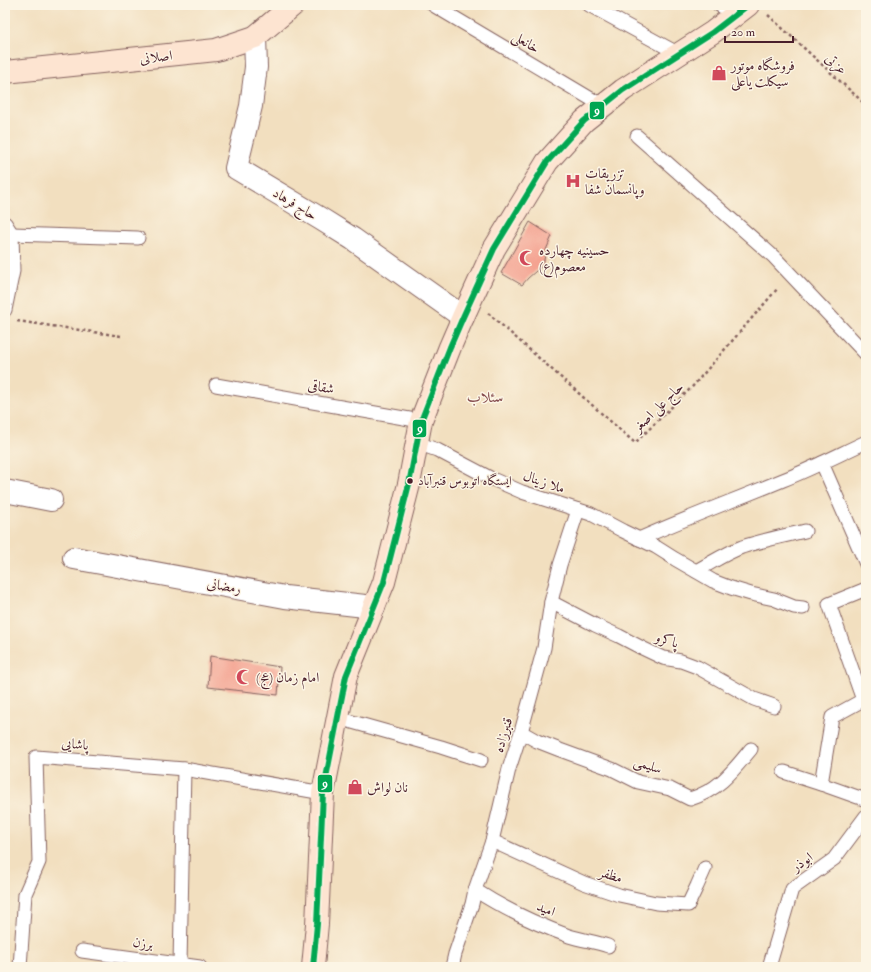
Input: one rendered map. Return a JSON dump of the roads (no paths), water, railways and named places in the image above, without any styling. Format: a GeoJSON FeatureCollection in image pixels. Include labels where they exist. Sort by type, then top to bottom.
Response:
{"type":"FeatureCollection","features":[{"type":"Feature","properties":{"kind":"street","name":"اصلانی"},"geometry":{"type":"LineString","coordinates":[[5,72],[216,50],[255,37],[293,5]]}},
{"type":"Feature","properties":{"kind":"street"},"geometry":{"type":"LineString","coordinates":[[313,967],[317,924],[323,793],[346,676],[384,582],[409,484],[421,421],[467,307],[494,249],[547,162],[584,121],[623,90],[713,32],[741,9]]}},
{"type":"Feature","properties":{"kind":"street","name":"حاج فرهاد"},"geometry":{"type":"LineString","coordinates":[[255,37],[256,68],[251,106],[236,168],[467,307]]}},
{"type":"Feature","properties":{"kind":"street"},"geometry":{"type":"LineString","coordinates":[[5,491],[51,500]]}},
{"type":"Feature","properties":{"kind":"street","name":"رمضانی"},"geometry":{"type":"LineString","coordinates":[[74,558],[284,597],[374,608]]}},
{"type":"Feature","properties":{"kind":"lane","name":"خانعلی"},"geometry":{"type":"LineString","coordinates":[[433,5],[603,106]]}},
{"type":"Feature","properties":{"kind":"lane"},"geometry":{"type":"LineString","coordinates":[[589,5],[679,54]]}},
{"type":"Feature","properties":{"kind":"lane"},"geometry":{"type":"LineString","coordinates":[[637,136],[774,257],[866,354]]}},
{"type":"Feature","properties":{"kind":"lane"},"geometry":{"type":"LineString","coordinates":[[9,315],[13,271],[8,228],[138,238]]}},
{"type":"Feature","properties":{"kind":"lane","name":"شقاقی"},"geometry":{"type":"LineString","coordinates":[[216,385],[421,421]]}},
{"type":"Feature","properties":{"kind":"lane"},"geometry":{"type":"LineString","coordinates":[[639,539],[822,464],[866,442]]}},
{"type":"Feature","properties":{"kind":"lane","name":"ملا زینال"},"geometry":{"type":"LineString","coordinates":[[417,443],[437,450],[490,478],[522,492],[591,514],[656,547],[713,581],[794,607],[803,608]]}},
{"type":"Feature","properties":{"kind":"lane"},"geometry":{"type":"LineString","coordinates":[[822,464],[866,564]]}},
{"type":"Feature","properties":{"kind":"lane","name":"قنبرزاده"},"geometry":{"type":"LineString","coordinates":[[452,967],[475,890],[492,841],[509,769],[521,732],[544,648],[551,602],[560,565],[578,510]]}},
{"type":"Feature","properties":{"kind":"lane"},"geometry":{"type":"LineString","coordinates":[[696,571],[718,558],[741,548],[766,540],[805,531]]}},
{"type":"Feature","properties":{"kind":"lane"},"geometry":{"type":"LineString","coordinates":[[821,784],[832,717],[863,700],[829,604],[866,589]]}},
{"type":"Feature","properties":{"kind":"lane","name":"پاکرو"},"geometry":{"type":"LineString","coordinates":[[551,602],[642,648],[664,658],[681,661],[697,667],[754,699],[774,706]]}},
{"type":"Feature","properties":{"kind":"lane"},"geometry":{"type":"LineString","coordinates":[[338,718],[441,747],[481,760]]}},
{"type":"Feature","properties":{"kind":"lane","name":"سلیمی"},"geometry":{"type":"LineString","coordinates":[[521,732],[554,747],[612,768],[638,782],[670,789],[690,799],[719,785],[751,749]]}},
{"type":"Feature","properties":{"kind":"lane","name":"پاشایی"},"geometry":{"type":"LineString","coordinates":[[20,967],[25,894],[39,862],[36,757],[184,769],[323,793]]}},
{"type":"Feature","properties":{"kind":"lane"},"geometry":{"type":"LineString","coordinates":[[180,964],[184,769]]}},
{"type":"Feature","properties":{"kind":"lane"},"geometry":{"type":"LineString","coordinates":[[784,772],[866,800]]}},
{"type":"Feature","properties":{"kind":"lane","name":"ابوذر"},"geometry":{"type":"LineString","coordinates":[[770,967],[792,889],[834,859],[866,816]]}},
{"type":"Feature","properties":{"kind":"lane","name":"مظفر"},"geometry":{"type":"LineString","coordinates":[[492,841],[584,883],[619,895],[656,903],[688,905],[705,868]]}},
{"type":"Feature","properties":{"kind":"lane","name":"امید"},"geometry":{"type":"LineString","coordinates":[[475,890],[495,903],[538,924],[571,936],[608,946]]}},
{"type":"Feature","properties":{"kind":"lane","name":"برزن"},"geometry":{"type":"LineString","coordinates":[[82,951],[200,967]]}},
{"type":"Feature","properties":{"kind":"place","name":"فروشگاه موتور سیکلت یاعلی"},"geometry":{"type":"Point","coordinates":[719,73]}},
{"type":"Feature","properties":{"kind":"place","name":"تزریقات وپانسمان شفا"},"geometry":{"type":"Point","coordinates":[573,181]}},
{"type":"Feature","properties":{"kind":"place","name":"حسینیه چهارده معصوم(ع)"},"geometry":{"type":"Point","coordinates":[527,258]}},
{"type":"Feature","properties":{"kind":"place","name":"ایستگاه اتوبوس قنبرآباد"},"geometry":{"type":"Point","coordinates":[410,481]}},
{"type":"Feature","properties":{"kind":"place","name":"امام زمان (عج)"},"geometry":{"type":"Point","coordinates":[244,677]}},
{"type":"Feature","properties":{"kind":"place","name":"نان لواش"},"geometry":{"type":"Point","coordinates":[355,787]}},
{"type":"Feature","properties":{"kind":"district","name":"سئلاب"},"geometry":{"type":"Point","coordinates":[485,397]}}]}
